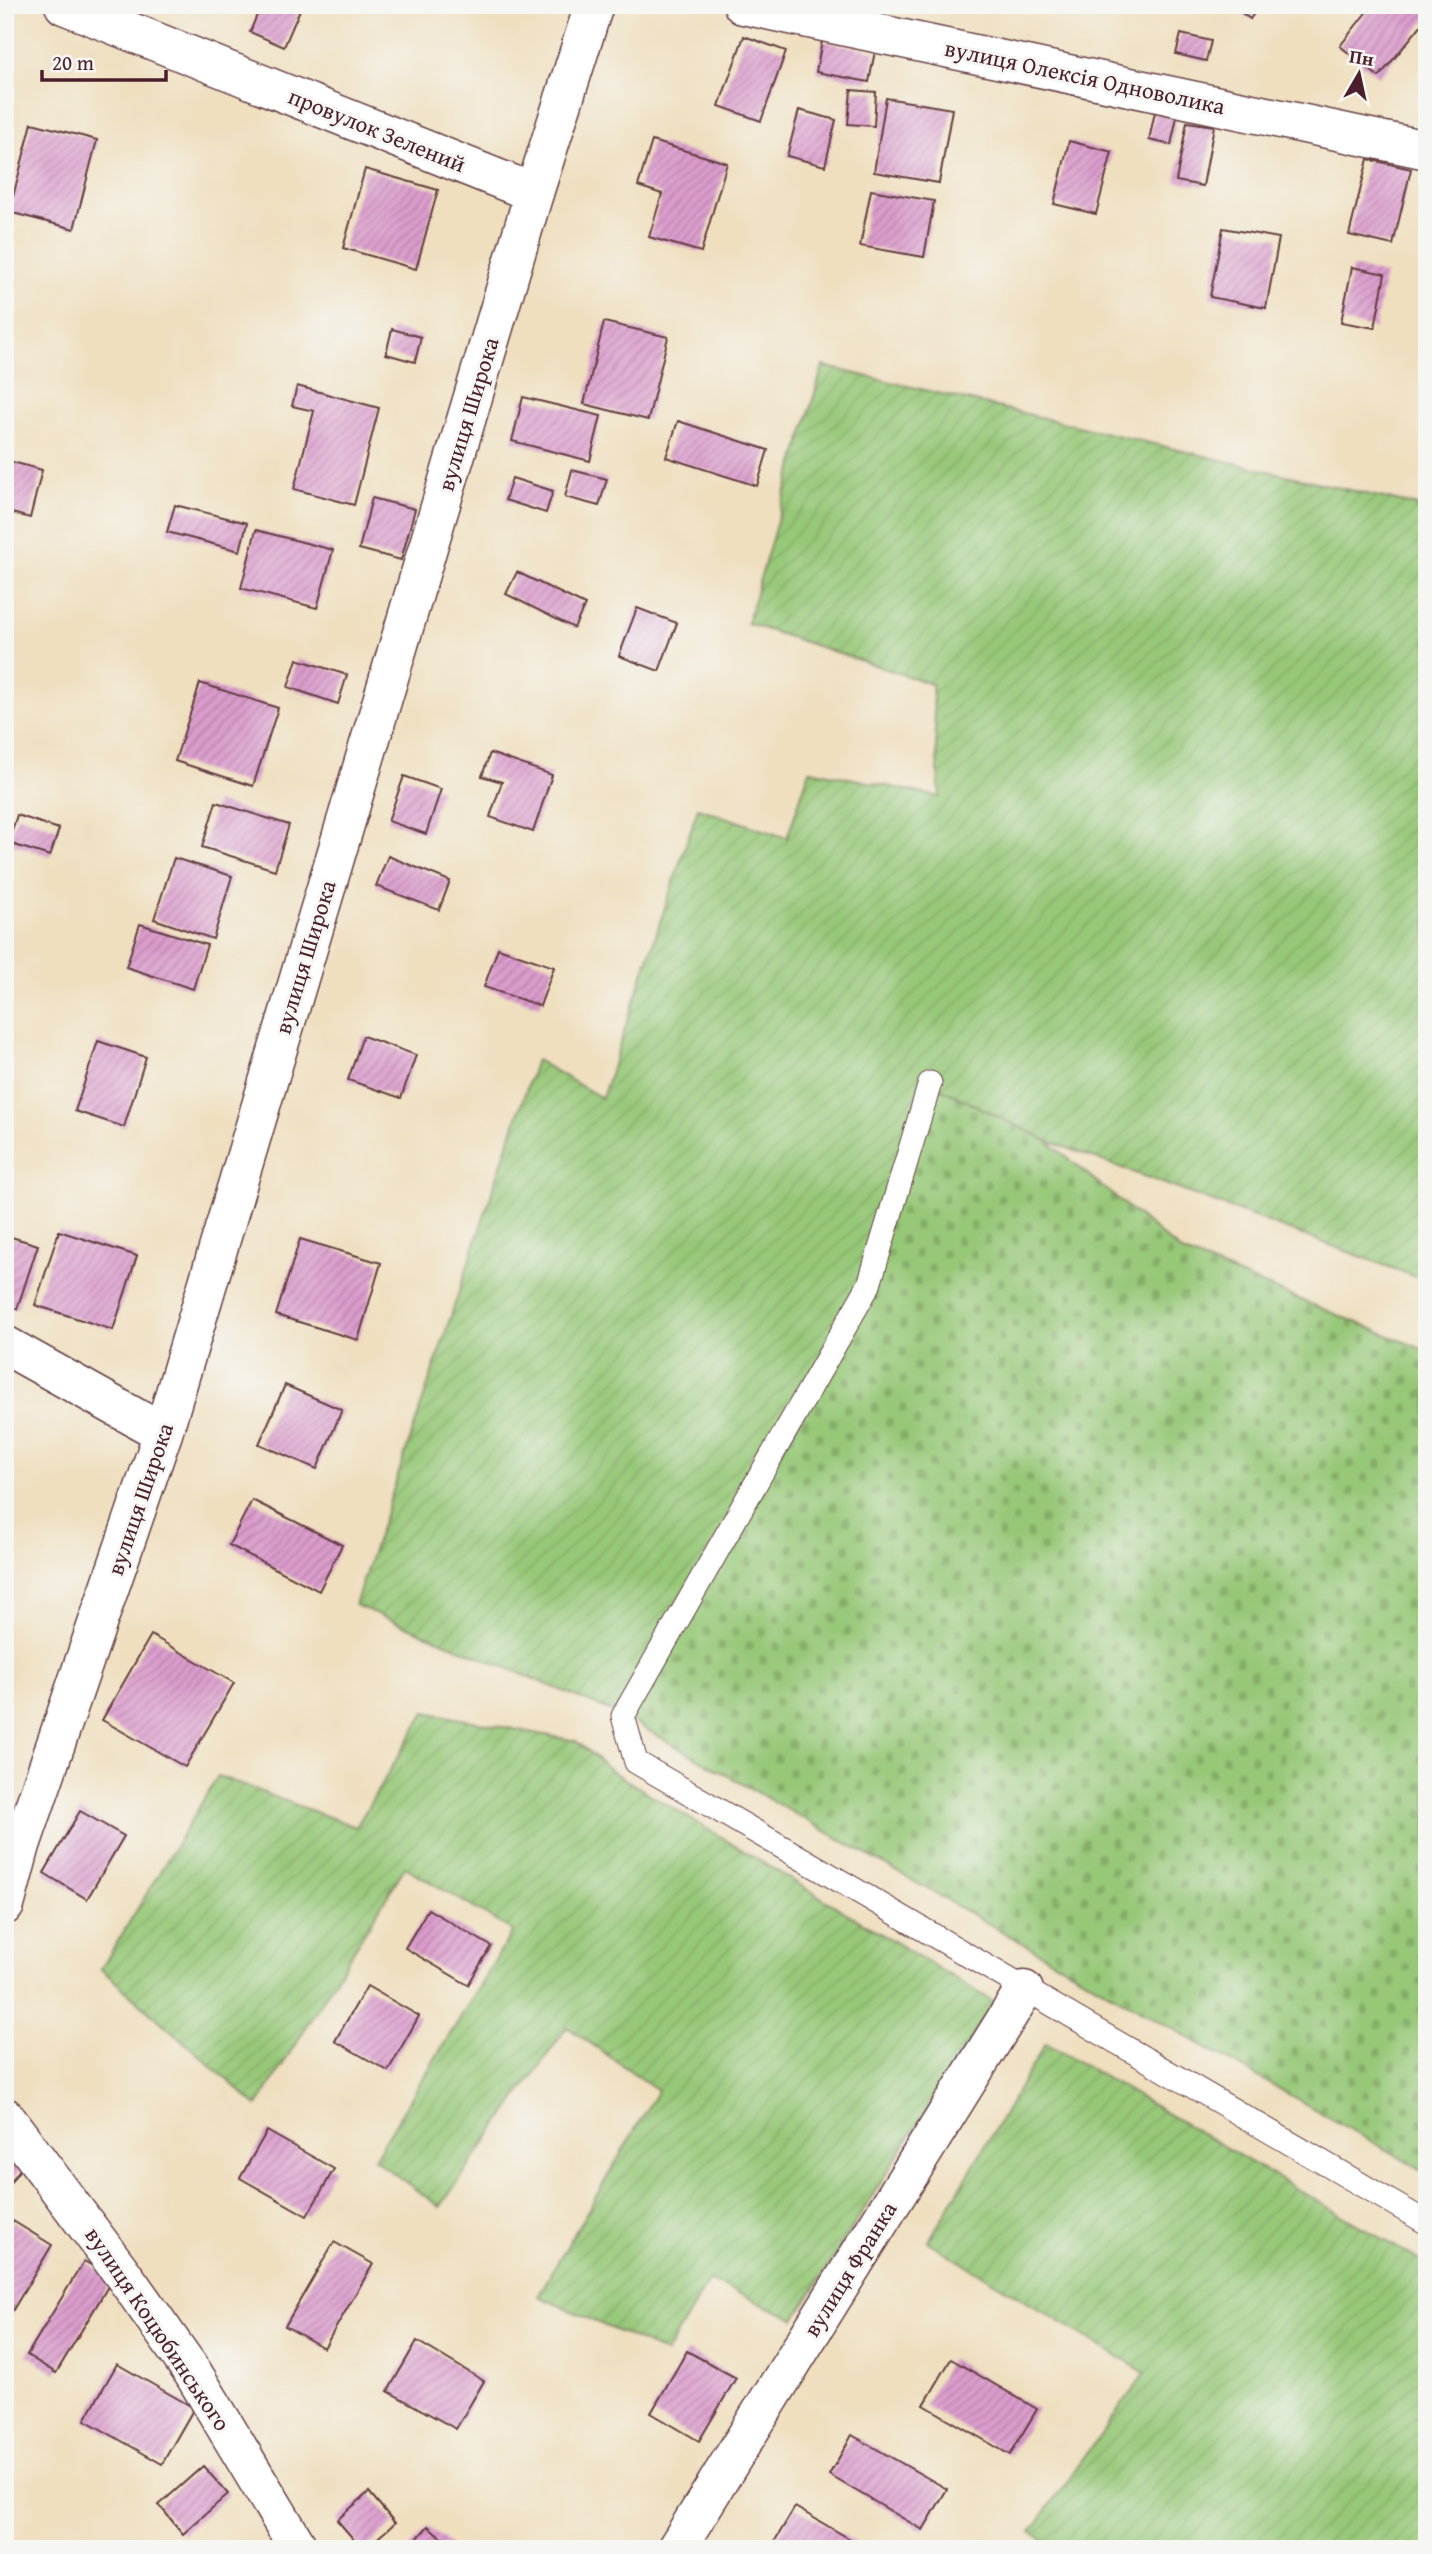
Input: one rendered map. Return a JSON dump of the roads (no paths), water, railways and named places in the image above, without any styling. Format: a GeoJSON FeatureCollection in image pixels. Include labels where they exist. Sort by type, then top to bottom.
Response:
{"type":"FeatureCollection","features":[{"type":"Feature","properties":{"kind":"street","name":"провулок Зелений"},"geometry":{"type":"LineString","coordinates":[[64,5],[534,193]]}},
{"type":"Feature","properties":{"kind":"street","name":"вулиця Широка"},"geometry":{"type":"LineString","coordinates":[[5,1905],[21,1845],[163,1433],[534,193],[594,5]]}},
{"type":"Feature","properties":{"kind":"street","name":"вулиця Олексія Одноволика"},"geometry":{"type":"LineString","coordinates":[[743,5],[1427,150]]}},
{"type":"Feature","properties":{"kind":"street"},"geometry":{"type":"LineString","coordinates":[[5,1345],[163,1433]]}},
{"type":"Feature","properties":{"kind":"street","name":"вулиця Франка"},"geometry":{"type":"LineString","coordinates":[[676,2549],[1024,1990]]}},
{"type":"Feature","properties":{"kind":"street","name":"вулиця Коцюбинського"},"geometry":{"type":"LineString","coordinates":[[5,2117],[193,2373],[299,2549]]}},
{"type":"Feature","properties":{"kind":"lane"},"geometry":{"type":"LineString","coordinates":[[930,1083],[869,1285],[623,1716],[636,1762],[1427,2223]]}}]}
